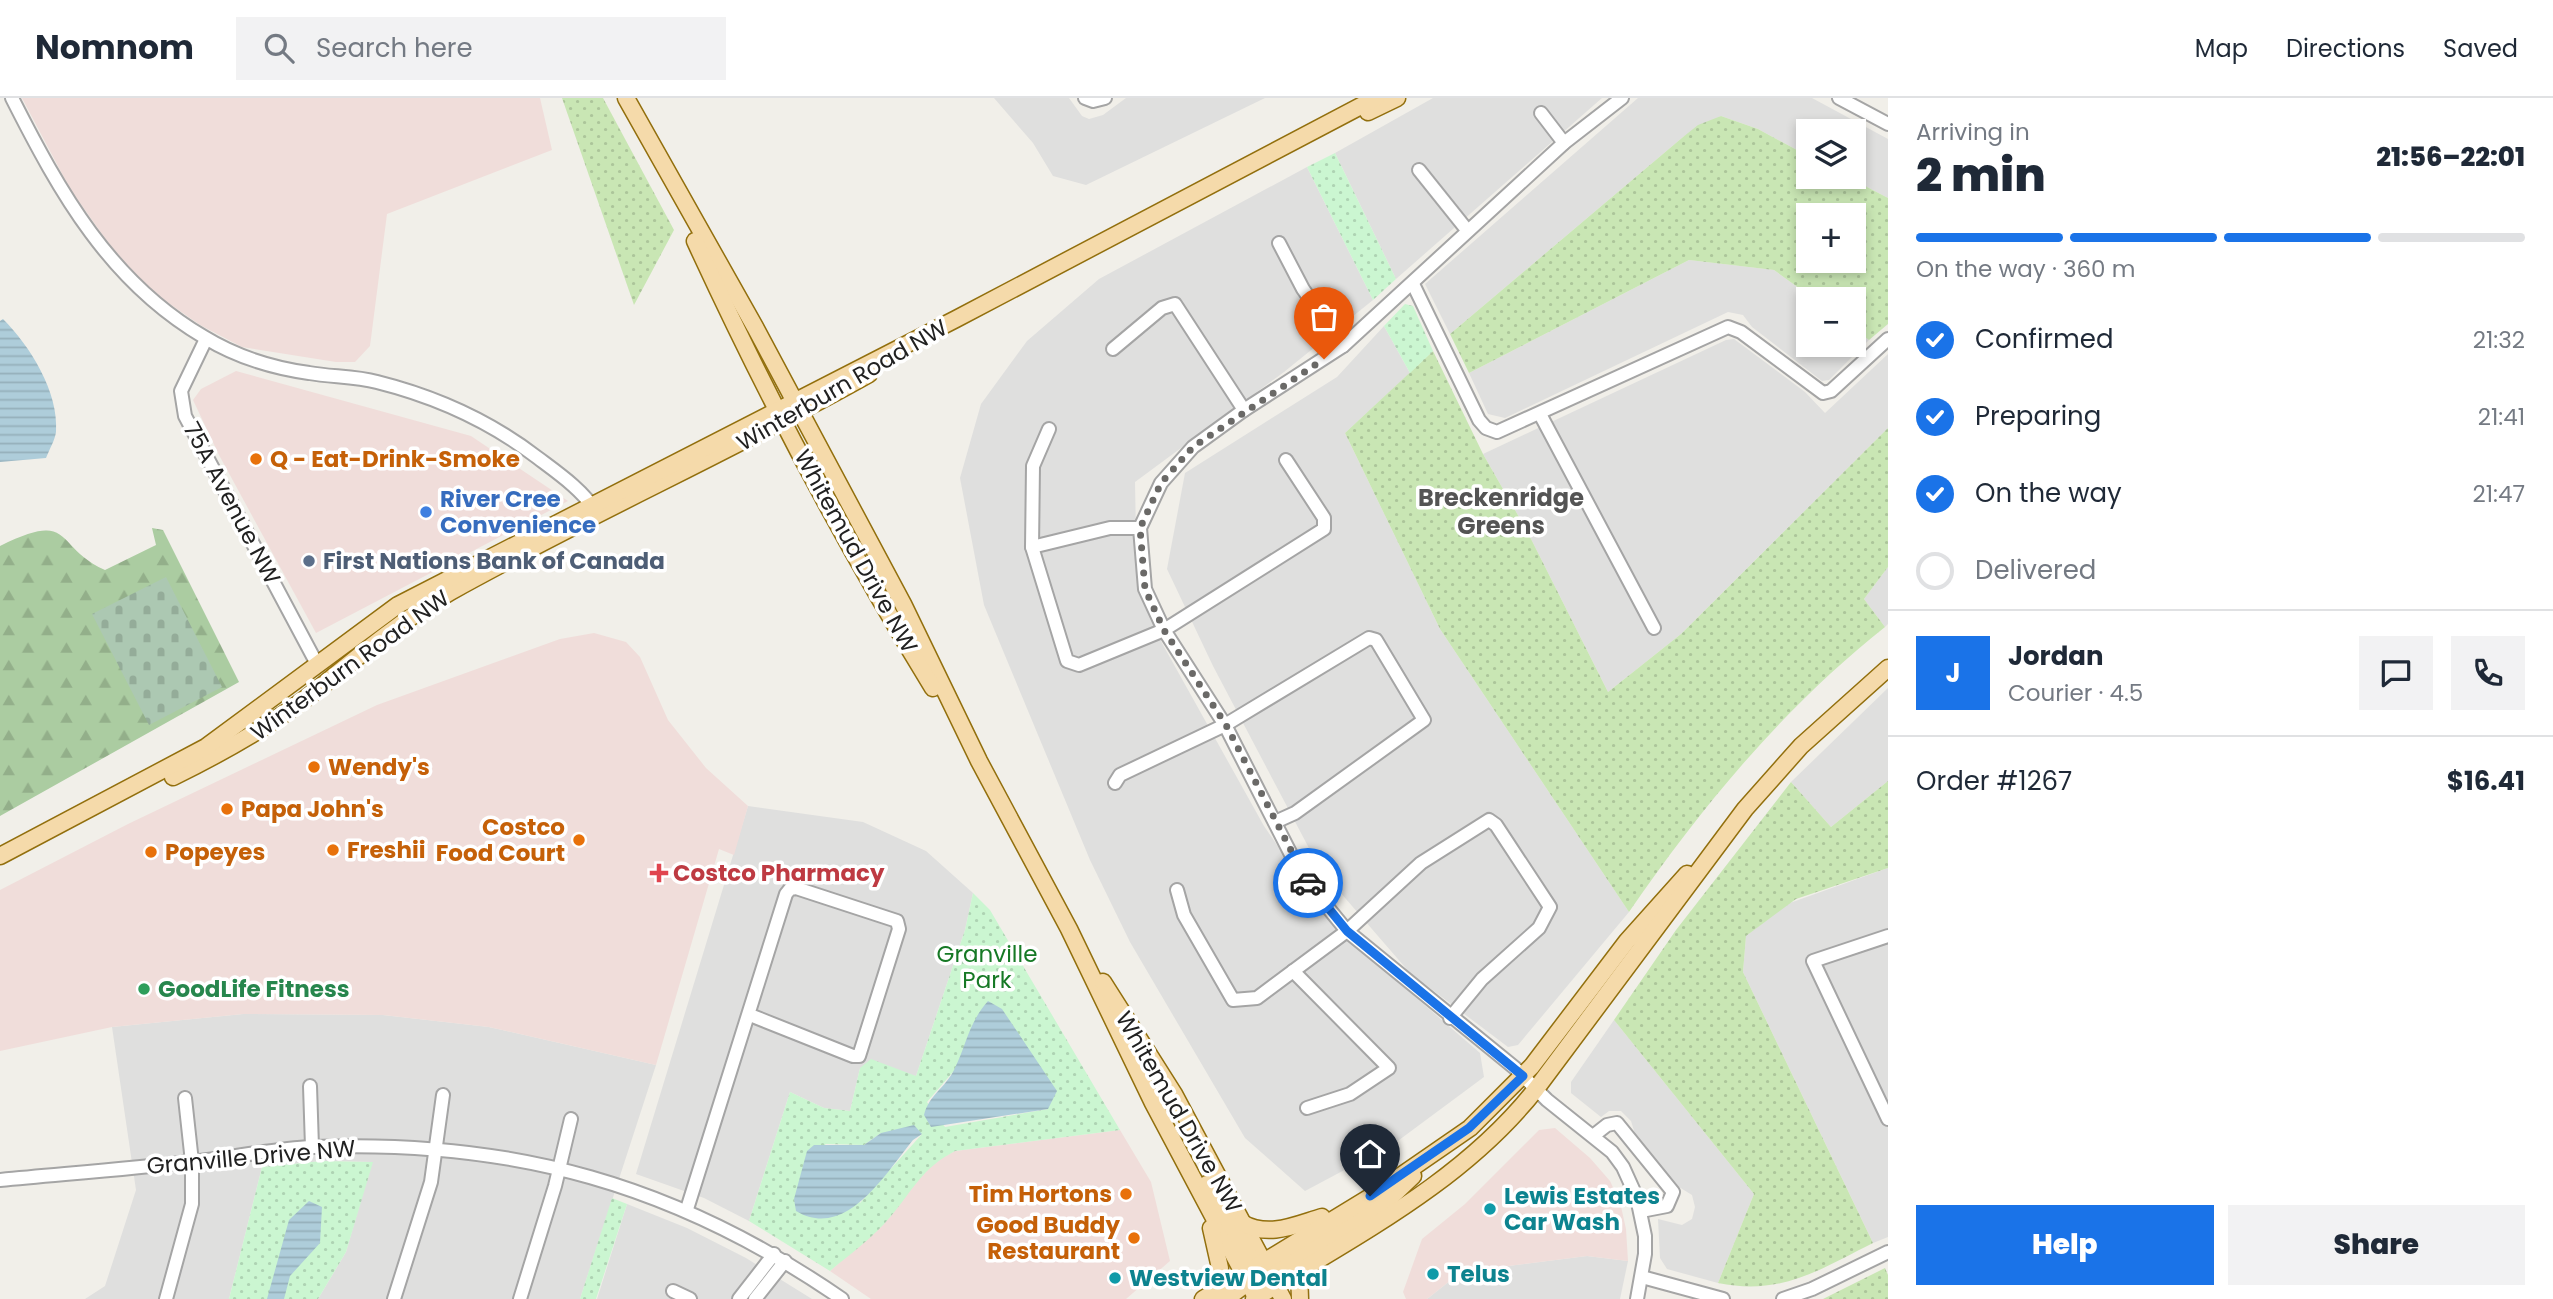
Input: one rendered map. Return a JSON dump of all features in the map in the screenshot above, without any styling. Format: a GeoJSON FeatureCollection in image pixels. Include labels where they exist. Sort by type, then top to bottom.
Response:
{"type":"FeatureCollection","features":[{"type":"Feature","properties":{"kind":"main road","name":"Whitemud Drive NW"},"geometry":{"type":"LineString","coordinates":[[626,98],[789,410],[879,595],[979,761],[1069,929],[1212,1215],[1261,1283]]}},
{"type":"Feature","properties":{"kind":"main road","name":"Winterburn Road NW"},"geometry":{"type":"LineString","coordinates":[[0,856],[180,762],[235,726],[398,605],[595,510],[930,339],[956,319],[1376,98]]}},
{"type":"Feature","properties":{"kind":"main road","name":"Winterburn Road NW"},"geometry":{"type":"LineString","coordinates":[[1298,141],[1397,98]]}},
{"type":"Feature","properties":{"kind":"main road","name":"Whitemud Drive NW"},"geometry":{"type":"LineString","coordinates":[[652,147],[706,265],[789,410]]}},
{"type":"Feature","properties":{"kind":"main road","name":"Winterburn Road NW"},"geometry":{"type":"LineString","coordinates":[[0,867],[212,759],[285,713],[410,617],[595,510]]}},
{"type":"Feature","properties":{"kind":"main road"},"geometry":{"type":"LineString","coordinates":[[212,759],[310,679],[317,664]]}},
{"type":"Feature","properties":{"kind":"main road"},"geometry":{"type":"LineString","coordinates":[[1212,1215],[1211,1230],[1220,1268],[1214,1297],[1299,1272],[1434,1187],[1485,1142],[1536,1089],[1715,848],[1801,746],[1888,668]]}},
{"type":"Feature","properties":{"kind":"main road"},"geometry":{"type":"LineString","coordinates":[[1261,1283],[1352,1208],[1429,1159],[1469,1128],[1523,1076],[1652,911],[1715,848]]}},
{"type":"Feature","properties":{"kind":"main road","name":"Whitemud Drive NW"},"geometry":{"type":"LineString","coordinates":[[1069,929],[1174,1094],[1242,1223],[1261,1283]]}},
{"type":"Feature","properties":{"kind":"main road"},"geometry":{"type":"LineString","coordinates":[[1170,1134],[1201,1172],[1261,1283]]}},
{"type":"Feature","properties":{"kind":"main road"},"geometry":{"type":"LineString","coordinates":[[1261,1283],[1402,1189],[1429,1159]]}},
{"type":"Feature","properties":{"kind":"main road"},"geometry":{"type":"LineString","coordinates":[[1242,1223],[1254,1229],[1270,1231],[1306,1224],[1352,1208]]}},
{"type":"Feature","properties":{"kind":"main road"},"geometry":{"type":"LineString","coordinates":[[1299,1272],[1300,1299]]}},
{"type":"Feature","properties":{"kind":"street"},"geometry":{"type":"LineString","coordinates":[[12,98],[49,172],[96,242],[129,281],[154,303],[206,339],[248,358],[307,373],[375,381],[472,415],[520,444],[595,510]]}},
{"type":"Feature","properties":{"kind":"street"},"geometry":{"type":"LineString","coordinates":[[1087,99],[1105,98]]}},
{"type":"Feature","properties":{"kind":"street"},"geometry":{"type":"LineString","coordinates":[[1622,98],[1564,143],[1343,346],[1244,410],[1193,447],[1161,483],[1140,528],[1145,589],[1164,630],[1226,725],[1302,876],[1347,931],[1612,1152],[1623,1167],[1641,1211],[1645,1254],[1637,1299]]}},
{"type":"Feature","properties":{"kind":"street"},"geometry":{"type":"LineString","coordinates":[[1840,98],[1888,124]]}},
{"type":"Feature","properties":{"kind":"street"},"geometry":{"type":"LineString","coordinates":[[1541,113],[1564,143]]}},
{"type":"Feature","properties":{"kind":"street"},"geometry":{"type":"LineString","coordinates":[[1419,170],[1467,230]]}},
{"type":"Feature","properties":{"kind":"street"},"geometry":{"type":"LineString","coordinates":[[1279,243],[1303,289],[1343,346]]}},
{"type":"Feature","properties":{"kind":"street"},"geometry":{"type":"LineString","coordinates":[[1413,284],[1479,420],[1486,428],[1503,431],[1643,363],[1728,327],[1741,331],[1823,393],[1831,391],[1888,340]]}},
{"type":"Feature","properties":{"kind":"street"},"geometry":{"type":"LineString","coordinates":[[1113,349],[1162,309],[1175,304],[1244,410]]}},
{"type":"Feature","properties":{"kind":"street","name":"75A Avenue NW"},"geometry":{"type":"LineString","coordinates":[[206,339],[181,391],[185,416],[317,664]]}},
{"type":"Feature","properties":{"kind":"street"},"geometry":{"type":"LineString","coordinates":[[1540,414],[1654,628]]}},
{"type":"Feature","properties":{"kind":"street"},"geometry":{"type":"LineString","coordinates":[[1049,429],[1033,466],[1032,547],[1067,662],[1079,666],[1164,630],[1324,529],[1324,518],[1286,460]]}},
{"type":"Feature","properties":{"kind":"street"},"geometry":{"type":"LineString","coordinates":[[1032,547],[1110,528],[1140,528]]}},
{"type":"Feature","properties":{"kind":"street"},"geometry":{"type":"LineString","coordinates":[[1115,783],[1120,775],[1226,725],[1369,638],[1376,640],[1424,720],[1295,813],[1275,822]]}},
{"type":"Feature","properties":{"kind":"street"},"geometry":{"type":"LineString","coordinates":[[1177,890],[1184,915],[1233,1000],[1257,998],[1347,931],[1420,863],[1489,820],[1496,825],[1550,907],[1539,928],[1482,979],[1450,1018]]}},
{"type":"Feature","properties":{"kind":"street"},"geometry":{"type":"LineString","coordinates":[[687,1209],[790,889],[796,888],[897,921],[899,929],[859,1056],[853,1056],[750,1015]]}},
{"type":"Feature","properties":{"kind":"street"},"geometry":{"type":"LineString","coordinates":[[1888,936],[1813,961],[1888,1119]]}},
{"type":"Feature","properties":{"kind":"street"},"geometry":{"type":"LineString","coordinates":[[1293,971],[1389,1068],[1350,1094],[1307,1108]]}},
{"type":"Feature","properties":{"kind":"street"},"geometry":{"type":"LineString","coordinates":[[310,1086],[312,1147]]}},
{"type":"Feature","properties":{"kind":"street"},"geometry":{"type":"LineString","coordinates":[[394,1299],[428,1194],[437,1150],[443,1095]]}},
{"type":"Feature","properties":{"kind":"street"},"geometry":{"type":"LineString","coordinates":[[166,1299],[192,1203],[192,1162],[185,1098]]}},
{"type":"Feature","properties":{"kind":"street"},"geometry":{"type":"LineString","coordinates":[[520,1299],[555,1186],[557,1168],[571,1119]]}},
{"type":"Feature","properties":{"kind":"street"},"geometry":{"type":"LineString","coordinates":[[1593,1136],[1606,1125],[1617,1124],[1672,1192],[1667,1206],[1641,1211]]}},
{"type":"Feature","properties":{"kind":"street","name":"Granville Drive NW"},"geometry":{"type":"LineString","coordinates":[[0,1180],[192,1162],[312,1147],[437,1150],[500,1157],[557,1168],[624,1186],[687,1209],[780,1258],[842,1299]]}},
{"type":"Feature","properties":{"kind":"street"},"geometry":{"type":"LineString","coordinates":[[1783,1299],[1812,1289],[1888,1252]]}},
{"type":"Feature","properties":{"kind":"street"},"geometry":{"type":"LineString","coordinates":[[739,1299],[780,1258]]}},
{"type":"Feature","properties":{"kind":"street"},"geometry":{"type":"LineString","coordinates":[[755,1299],[780,1258]]}},
{"type":"Feature","properties":{"kind":"street"},"geometry":{"type":"LineString","coordinates":[[1642,1277],[1723,1299]]}},
{"type":"Feature","properties":{"kind":"street","name":"Granville Drive NW"},"geometry":{"type":"LineString","coordinates":[[812,1280],[830,1299]]}},
{"type":"Feature","properties":{"kind":"street"},"geometry":{"type":"LineString","coordinates":[[673,1291],[690,1299]]}},
{"type":"Feature","properties":{"kind":"shaded area"},"geometry":{"type":"Polygon","coordinates":[[[22,98],[540,98],[552,150],[387,214],[370,346],[355,362],[336,362],[242,347],[200,325],[164,300],[137,277],[109,244],[70,189],[22,98]]]}},
{"type":"Feature","properties":{"kind":"shaded area"},"geometry":{"type":"Polygon","coordinates":[[[994,98],[1069,98],[1082,116],[1089,119],[1103,115],[1126,98],[1265,98],[1086,185],[1053,176],[1033,143],[994,98]]]}},
{"type":"Feature","properties":{"kind":"shaded area"},"geometry":{"type":"Polygon","coordinates":[[[1433,98],[1602,98],[1396,279],[1335,153],[1433,98]]]}},
{"type":"Feature","properties":{"kind":"shaded area"},"geometry":{"type":"Polygon","coordinates":[[[1638,98],[1812,98],[1851,119],[1796,119],[1796,150],[1758,129],[1721,116],[1683,137],[1450,334],[1425,284],[1638,98]]]}},
{"type":"Feature","properties":{"kind":"shaded area"},"geometry":{"type":"Polygon","coordinates":[[[1866,127],[1888,139],[1888,198],[1866,186],[1866,127]]]}},
{"type":"Feature","properties":{"kind":"shaded area"},"geometry":{"type":"Polygon","coordinates":[[[1307,167],[1373,300],[1284,372],[1135,482],[1137,590],[1163,645],[1264,826],[1332,925],[1480,1053],[1484,1077],[1395,1143],[1305,1191],[1245,1138],[1130,942],[1090,860],[984,605],[960,478],[981,404],[1027,341],[1099,279],[1307,167]]]}},
{"type":"Feature","properties":{"kind":"shaded area"},"geometry":{"type":"Polygon","coordinates":[[[1689,260],[1774,270],[1797,287],[1796,357],[1852,357],[1829,380],[1822,381],[1752,327],[1743,315],[1728,312],[1505,418],[1488,414],[1469,373],[1689,260]]]}},
{"type":"Feature","properties":{"kind":"shaded area"},"geometry":{"type":"Polygon","coordinates":[[[1384,326],[1410,373],[1345,433],[1440,629],[1629,912],[1518,1045],[1508,1047],[1410,973],[1320,869],[1213,666],[1167,569],[1185,473],[1337,377],[1384,326]]]}},
{"type":"Feature","properties":{"kind":"shaded area"},"geometry":{"type":"Polygon","coordinates":[[[1734,339],[1805,392],[1825,413],[1888,354],[1888,428],[1681,634],[1608,692],[1527,531],[1483,454],[1726,340],[1734,339]]]}},
{"type":"Feature","properties":{"kind":"shaded area"},"geometry":{"type":"Polygon","coordinates":[[[236,371],[471,436],[568,501],[316,633],[219,455],[193,400],[201,389],[236,371]]]}},
{"type":"Feature","properties":{"kind":"shaded area"},"geometry":{"type":"Polygon","coordinates":[[[1888,567],[1888,624],[1885,627],[1864,599],[1888,567]]]}},
{"type":"Feature","properties":{"kind":"shaded area"},"geometry":{"type":"Polygon","coordinates":[[[594,633],[626,642],[640,657],[668,720],[706,768],[748,806],[734,855],[719,849],[656,1065],[489,1027],[383,1015],[243,1014],[112,1027],[0,1051],[0,890],[128,824],[377,705],[560,639],[594,633]]]}},
{"type":"Feature","properties":{"kind":"shaded area"},"geometry":{"type":"Polygon","coordinates":[[[1888,688],[1888,781],[1831,827],[1791,782],[1888,688]]]}},
{"type":"Feature","properties":{"kind":"shaded area"},"geometry":{"type":"Polygon","coordinates":[[[748,806],[863,822],[926,851],[973,893],[965,930],[916,1076],[860,1068],[850,1111],[824,1108],[790,1092],[749,1221],[704,1198],[636,1174],[748,806]]]}},
{"type":"Feature","properties":{"kind":"shaded area"},"geometry":{"type":"Polygon","coordinates":[[[1888,868],[1888,1237],[1873,1243],[1743,972],[1746,936],[1787,904],[1888,868]]]}},
{"type":"Feature","properties":{"kind":"shaded area"},"geometry":{"type":"Polygon","coordinates":[[[243,1014],[383,1015],[489,1027],[656,1065],[580,1299],[318,1299],[346,1252],[372,1162],[322,1161],[262,1167],[229,1299],[85,1299],[105,1286],[136,1190],[112,1027],[243,1014]]]}},
{"type":"Feature","properties":{"kind":"shaded area"},"geometry":{"type":"Polygon","coordinates":[[[1614,1020],[1754,1194],[1718,1283],[1667,1269],[1660,1258],[1658,1219],[1682,1225],[1692,1219],[1695,1207],[1692,1195],[1679,1187],[1636,1137],[1631,1121],[1621,1111],[1609,1111],[1601,1117],[1571,1093],[1571,1082],[1614,1020]]]}},
{"type":"Feature","properties":{"kind":"shaded area"},"geometry":{"type":"Polygon","coordinates":[[[1555,1128],[1590,1158],[1610,1181],[1620,1202],[1626,1229],[1628,1261],[1587,1256],[1461,1272],[1427,1299],[1406,1299],[1403,1292],[1422,1239],[1465,1204],[1539,1130],[1555,1128]]]}},
{"type":"Feature","properties":{"kind":"shaded area"},"geometry":{"type":"Polygon","coordinates":[[[1120,1130],[1151,1182],[1170,1261],[1126,1299],[871,1299],[830,1271],[890,1217],[912,1185],[934,1162],[955,1151],[1120,1130]]]}},
{"type":"Feature","properties":{"kind":"shaded area"},"geometry":{"type":"Polygon","coordinates":[[[627,1204],[687,1228],[746,1258],[812,1299],[597,1299],[627,1204]]]}},
{"type":"Feature","properties":{"kind":"shaded area"},"geometry":{"type":"Polygon","coordinates":[[[1587,1256],[1628,1261],[1620,1299],[1427,1299],[1461,1272],[1587,1256]]]}},
{"type":"Feature","properties":{"kind":"green space"},"geometry":{"type":"Polygon","coordinates":[[[562,98],[603,98],[674,230],[634,305],[562,98]]]}},
{"type":"Feature","properties":{"kind":"green space"},"geometry":{"type":"Polygon","coordinates":[[[1721,116],[1758,129],[1796,150],[1796,189],[1866,189],[1866,186],[1888,198],[1888,324],[1869,340],[1866,338],[1866,287],[1797,287],[1774,270],[1689,260],[1469,373],[1450,334],[1698,125],[1721,116]]]}},
{"type":"Feature","properties":{"kind":"green space"},"geometry":{"type":"Polygon","coordinates":[[[1335,153],[1396,279],[1373,300],[1307,167],[1335,153]]]}},
{"type":"Feature","properties":{"kind":"green space"},"geometry":{"type":"Polygon","coordinates":[[[1405,304],[1413,306],[1433,351],[1410,373],[1384,326],[1405,304]]]}},
{"type":"Feature","properties":{"kind":"green space"},"geometry":{"type":"Polygon","coordinates":[[[1433,351],[1483,454],[1527,531],[1608,692],[1681,634],[1888,428],[1888,567],[1864,599],[1885,627],[1813,690],[1746,760],[1715,796],[1629,912],[1440,629],[1345,433],[1433,351]]]}},
{"type":"Feature","properties":{"kind":"green space"},"geometry":{"type":"Polygon","coordinates":[[[152,528],[163,530],[239,682],[0,816],[0,546],[24,535],[52,531],[89,561],[105,570],[156,545],[152,528]]]}},
{"type":"Feature","properties":{"kind":"green space"},"geometry":{"type":"Polygon","coordinates":[[[166,577],[222,687],[149,725],[92,614],[166,577]]]}},
{"type":"Feature","properties":{"kind":"green space"},"geometry":{"type":"Polygon","coordinates":[[[1888,781],[1888,868],[1796,899],[1746,936],[1743,972],[1873,1243],[1817,1271],[1780,1283],[1741,1286],[1718,1283],[1754,1194],[1614,1020],[1676,930],[1791,782],[1831,827],[1888,781]]]}},
{"type":"Feature","properties":{"kind":"green space","name":"Granville Park"},"geometry":{"type":"Polygon","coordinates":[[[973,893],[990,910],[1120,1130],[955,1151],[926,1172],[884,1224],[830,1271],[749,1221],[790,1092],[824,1108],[850,1111],[860,1068],[871,1059],[916,1076],[965,930],[973,893]],[[953,1072],[927,1102],[945,1127],[1048,1109],[953,1072]],[[881,1133],[864,1145],[825,1144],[860,1203],[922,1134],[881,1133]]]}},
{"type":"Feature","properties":{"kind":"green space"},"geometry":{"type":"Polygon","coordinates":[[[322,1161],[373,1162],[346,1252],[318,1299],[229,1299],[262,1167],[322,1161]]]}},
{"type":"Feature","properties":{"kind":"green space"},"geometry":{"type":"Polygon","coordinates":[[[612,1198],[627,1204],[596,1299],[580,1299],[612,1198]]]}},
{"type":"Feature","properties":{"kind":"green space"},"geometry":{"type":"Polygon","coordinates":[[[1885,1268],[1888,1275],[1888,1299],[1823,1299],[1885,1268]]]}},
{"type":"Feature","properties":{"kind":"water"},"geometry":{"type":"Polygon","coordinates":[[[3,319],[32,356],[53,401],[56,432],[46,458],[0,462],[0,321],[3,319]]]}},
{"type":"Feature","properties":{"kind":"water"},"geometry":{"type":"Polygon","coordinates":[[[988,1001],[1002,1009],[1057,1091],[1048,1109],[931,1127],[924,1115],[926,1108],[954,1070],[972,1026],[988,1001]]]}},
{"type":"Feature","properties":{"kind":"water"},"geometry":{"type":"Polygon","coordinates":[[[914,1125],[922,1134],[913,1140],[863,1200],[848,1211],[831,1217],[814,1218],[796,1211],[794,1199],[807,1151],[814,1145],[864,1145],[881,1133],[914,1125]]]}},
{"type":"Feature","properties":{"kind":"water"},"geometry":{"type":"Polygon","coordinates":[[[309,1201],[322,1207],[320,1243],[290,1276],[284,1299],[267,1299],[289,1220],[309,1201]]]}},
{"type":"Feature","properties":{"kind":"way so far"},"geometry":{"type":"LineString","coordinates":[[1308,883],[1302,876],[1226,725],[1164,630],[1145,589],[1140,528],[1161,483],[1193,447],[1244,410],[1324,359]]}},
{"type":"Feature","properties":{"kind":"place","name":"Q - Eat-Drink-Smoke"},"geometry":{"type":"Point","coordinates":[256,459]}},
{"type":"Feature","properties":{"kind":"place","name":"River Cree Convenience"},"geometry":{"type":"Point","coordinates":[426,512]}},
{"type":"Feature","properties":{"kind":"place","name":"First Nations Bank of Canada"},"geometry":{"type":"Point","coordinates":[309,561]}},
{"type":"Feature","properties":{"kind":"place","name":"Wendy's"},"geometry":{"type":"Point","coordinates":[314,767]}},
{"type":"Feature","properties":{"kind":"place","name":"Papa John's"},"geometry":{"type":"Point","coordinates":[227,809]}},
{"type":"Feature","properties":{"kind":"place","name":"Costco Food Court"},"geometry":{"type":"Point","coordinates":[579,840]}},
{"type":"Feature","properties":{"kind":"place","name":"Freshii"},"geometry":{"type":"Point","coordinates":[333,850]}},
{"type":"Feature","properties":{"kind":"place","name":"Popeyes"},"geometry":{"type":"Point","coordinates":[151,852]}},
{"type":"Feature","properties":{"kind":"place","name":"Costco Pharmacy"},"geometry":{"type":"Point","coordinates":[659,873]}},
{"type":"Feature","properties":{"kind":"place","name":"GoodLife Fitness"},"geometry":{"type":"Point","coordinates":[144,989]}},
{"type":"Feature","properties":{"kind":"place","name":"Tim Hortons"},"geometry":{"type":"Point","coordinates":[1126,1194]}},
{"type":"Feature","properties":{"kind":"place","name":"Lewis Estates Car Wash"},"geometry":{"type":"Point","coordinates":[1490,1209]}},
{"type":"Feature","properties":{"kind":"place","name":"Good Buddy Restaurant"},"geometry":{"type":"Point","coordinates":[1134,1238]}},
{"type":"Feature","properties":{"kind":"place","name":"Telus"},"geometry":{"type":"Point","coordinates":[1433,1274]}},
{"type":"Feature","properties":{"kind":"place","name":"Westview Dental"},"geometry":{"type":"Point","coordinates":[1115,1278]}},
{"type":"Feature","properties":{"kind":"district","name":"Breckenridge Greens"},"geometry":{"type":"Point","coordinates":[1501,512]}},
{"type":"Feature","properties":{"kind":"route"},"geometry":{"type":"LineString","coordinates":[[1308,883],[1347,931],[1523,1076],[1492,1108],[1441,1151],[1370,1196]]}}]}
